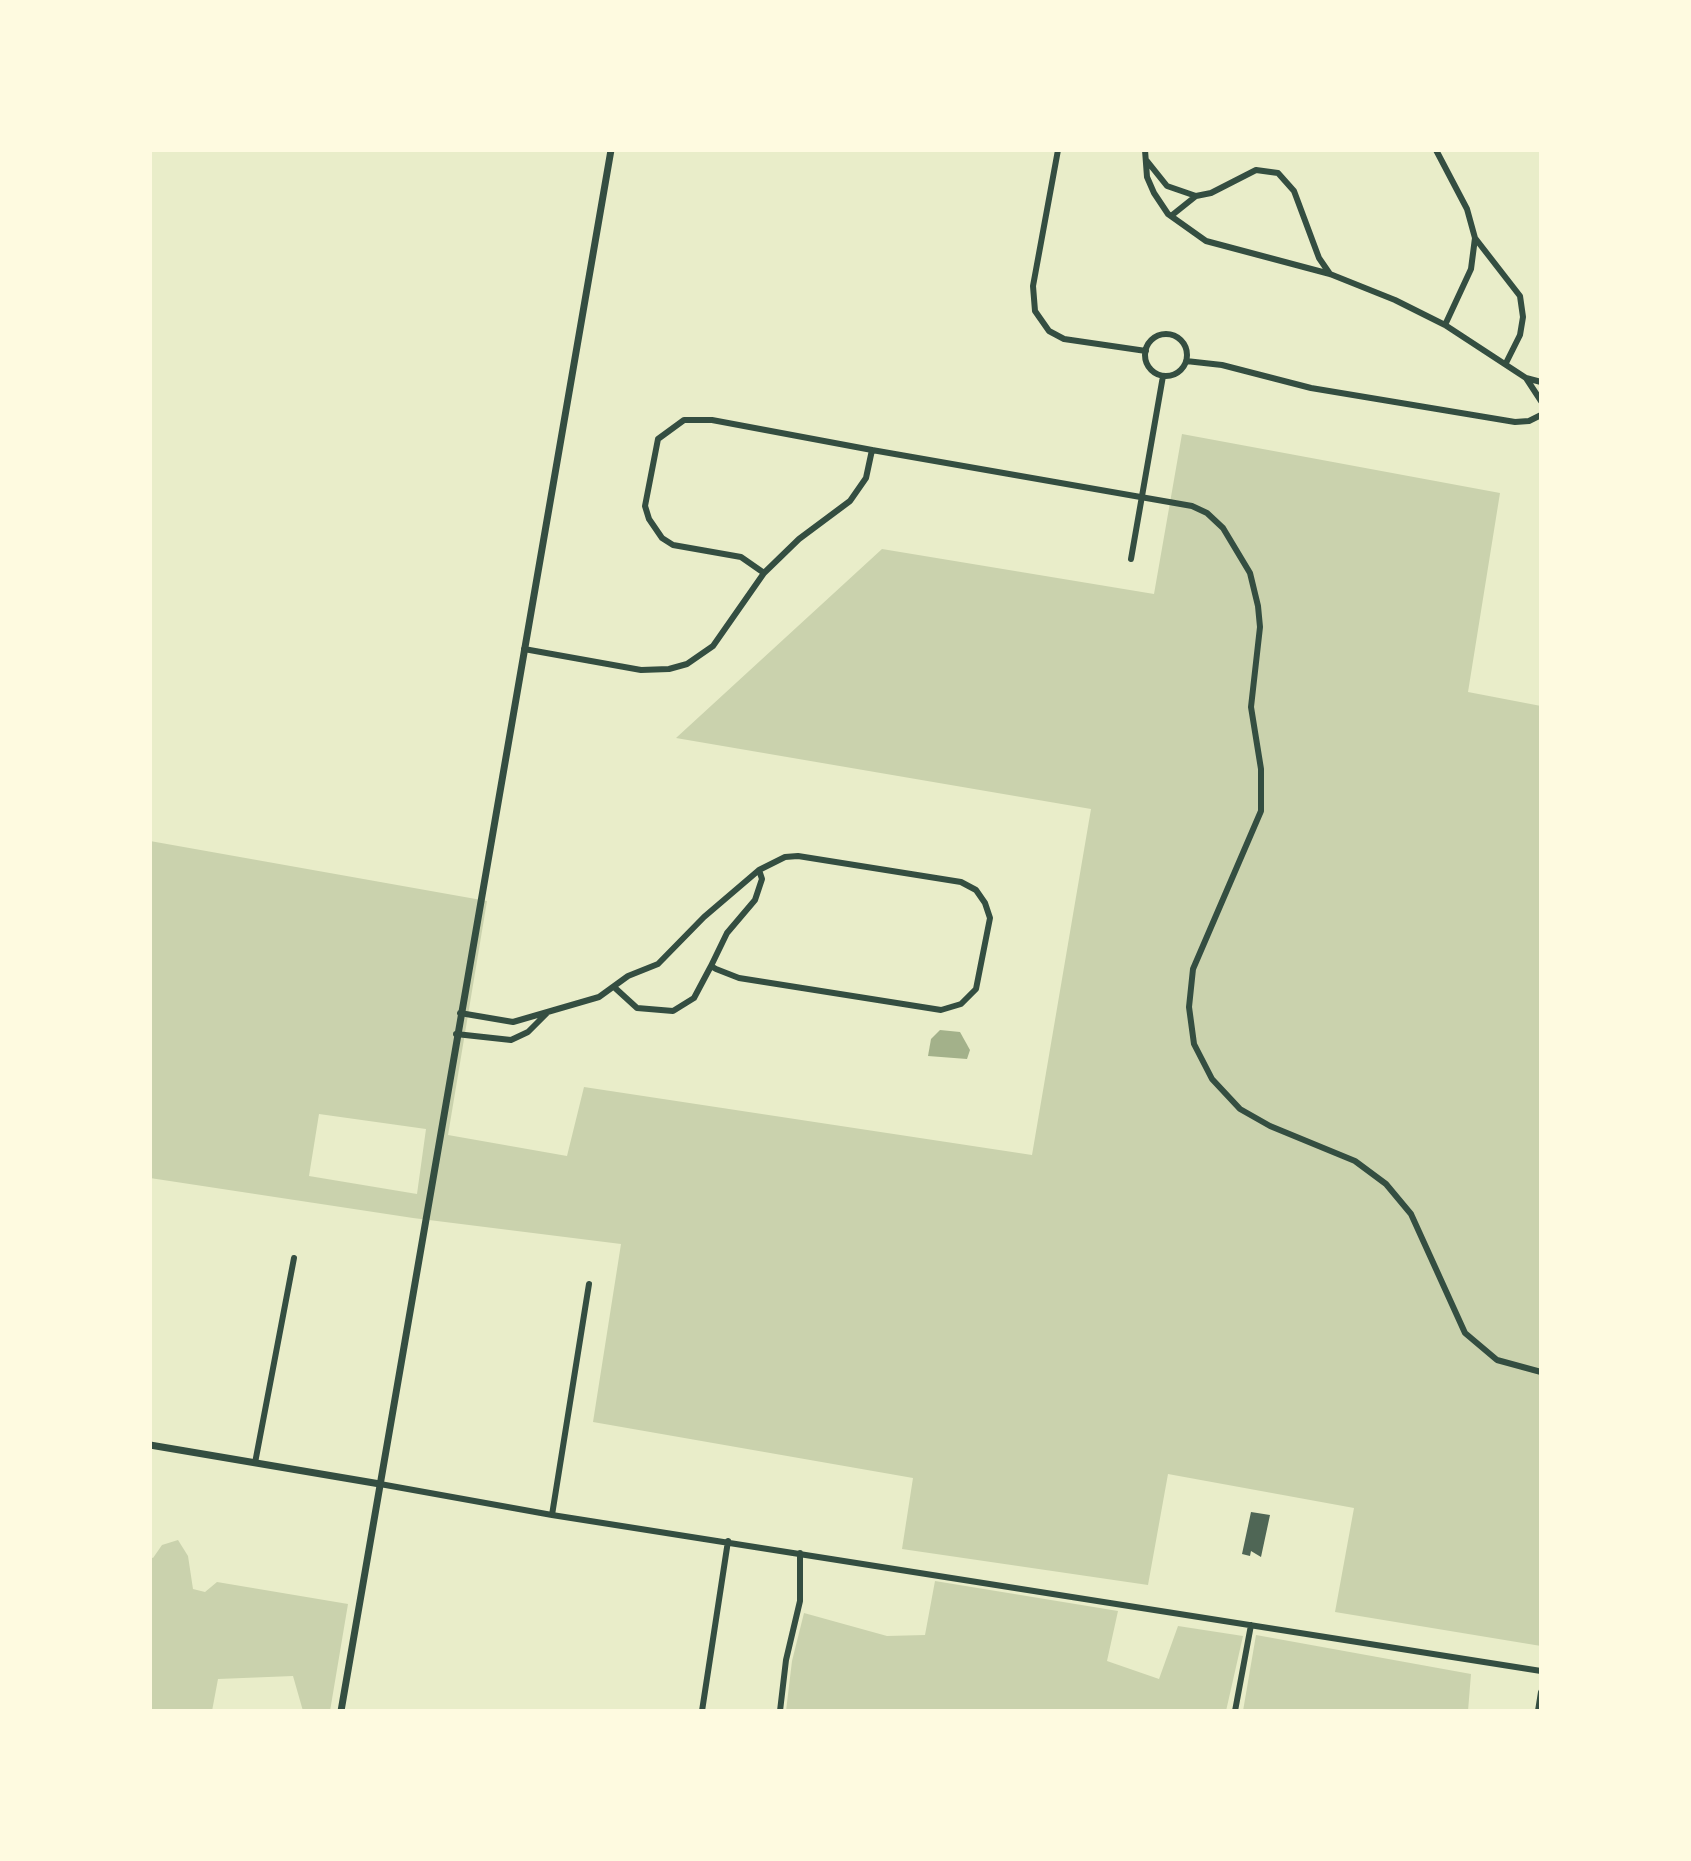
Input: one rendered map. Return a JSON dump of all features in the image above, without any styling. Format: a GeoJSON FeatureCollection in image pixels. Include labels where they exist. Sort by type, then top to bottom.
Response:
{"type":"FeatureCollection","features":[{"type":"Feature","properties":{"kind":"street"},"geometry":{"type":"LineString","coordinates":[[341,1711],[611,150]]}},
{"type":"Feature","properties":{"kind":"street"},"geometry":{"type":"LineString","coordinates":[[1058,150],[1033,286],[1035,311],[1049,331],[1064,339],[1146,351]]}},
{"type":"Feature","properties":{"kind":"street"},"geometry":{"type":"LineString","coordinates":[[1436,150],[1467,209],[1475,238],[1520,296],[1523,317],[1520,335],[1506,363]]}},
{"type":"Feature","properties":{"kind":"street"},"geometry":{"type":"LineString","coordinates":[[1145,154],[1153,172],[1167,186],[1182,194],[1196,196],[1211,193],[1256,170],[1278,173],[1294,191],[1319,258],[1330,274]]}},
{"type":"Feature","properties":{"kind":"street"},"geometry":{"type":"LineString","coordinates":[[1145,154],[1147,177],[1171,216],[1206,241],[1330,274],[1395,300],[1445,325],[1506,363],[1526,378],[1541,401]]}},
{"type":"Feature","properties":{"kind":"street"},"geometry":{"type":"LineString","coordinates":[[1171,216],[1196,196]]}},
{"type":"Feature","properties":{"kind":"street"},"geometry":{"type":"LineString","coordinates":[[1445,325],[1467,282],[1475,238]]}},
{"type":"Feature","properties":{"kind":"street"},"geometry":{"type":"LineString","coordinates":[[1170,334],[1182,341],[1186,361],[1180,371],[1163,376],[1148,365],[1146,351],[1157,336],[1170,334]]}},
{"type":"Feature","properties":{"kind":"street"},"geometry":{"type":"LineString","coordinates":[[1186,361],[1222,365],[1311,388],[1515,422],[1529,421],[1541,415]]}},
{"type":"Feature","properties":{"kind":"street"},"geometry":{"type":"LineString","coordinates":[[1131,559],[1163,376]]}},
{"type":"Feature","properties":{"kind":"street"},"geometry":{"type":"LineString","coordinates":[[1526,378],[1541,382]]}},
{"type":"Feature","properties":{"kind":"street"},"geometry":{"type":"LineString","coordinates":[[764,573],[741,557],[673,545],[655,529],[645,506],[658,439],[673,425],[696,419],[1142,495],[1192,506],[1215,520],[1250,573],[1258,606],[1260,627],[1251,707],[1261,769],[1261,811],[1193,969],[1189,1007],[1194,1044],[1212,1079],[1240,1109],[1270,1126],[1355,1161],[1386,1184],[1411,1214],[1465,1333],[1497,1360],[1541,1372]]}},
{"type":"Feature","properties":{"kind":"street"},"geometry":{"type":"LineString","coordinates":[[524,649],[641,670],[678,667],[713,646],[764,573],[861,489],[872,450]]}},
{"type":"Feature","properties":{"kind":"street"},"geometry":{"type":"LineString","coordinates":[[460,1013],[513,1022],[587,1002],[628,976],[658,964],[696,925],[759,870],[785,857],[815,856],[969,886],[985,903],[990,918],[976,989],[961,1004],[941,1010],[739,978],[711,966]]}},
{"type":"Feature","properties":{"kind":"street"},"geometry":{"type":"LineString","coordinates":[[614,987],[637,1008],[673,1011],[694,998],[727,933],[755,900],[762,879],[759,870]]}},
{"type":"Feature","properties":{"kind":"street"},"geometry":{"type":"LineString","coordinates":[[456,1034],[511,1040],[528,1032],[546,1014]]}},
{"type":"Feature","properties":{"kind":"street"},"geometry":{"type":"LineString","coordinates":[[255,1463],[294,1258]]}},
{"type":"Feature","properties":{"kind":"street"},"geometry":{"type":"LineString","coordinates":[[552,1515],[589,1284]]}},
{"type":"Feature","properties":{"kind":"street"},"geometry":{"type":"LineString","coordinates":[[150,1445],[552,1515],[1541,1671]]}},
{"type":"Feature","properties":{"kind":"street"},"geometry":{"type":"LineString","coordinates":[[702,1711],[728,1541]]}},
{"type":"Feature","properties":{"kind":"street"},"geometry":{"type":"LineString","coordinates":[[780,1711],[786,1660],[800,1601],[800,1553]]}},
{"type":"Feature","properties":{"kind":"street"},"geometry":{"type":"LineString","coordinates":[[1235,1711],[1251,1625]]}},
{"type":"Feature","properties":{"kind":"street"},"geometry":{"type":"LineString","coordinates":[[1538,1711],[1541,1692]]}},
{"type":"Feature","properties":{"kind":"shaded area"},"geometry":{"type":"Polygon","coordinates":[[[1182,434],[1500,493],[1468,692],[1541,706],[1541,1646],[1335,1612],[1354,1508],[1168,1474],[1148,1585],[902,1549],[913,1478],[593,1422],[621,1244],[413,1218],[150,1178],[150,841],[487,901],[448,1135],[567,1156],[584,1087],[1032,1155],[1091,809],[676,738],[882,549],[1154,594],[1182,434]],[[319,1114],[309,1176],[417,1194],[426,1129],[319,1114]]]}},
{"type":"Feature","properties":{"kind":"shaded area"},"geometry":{"type":"Polygon","coordinates":[[[940,1030],[960,1032],[970,1050],[967,1059],[928,1056],[931,1039],[940,1030]]]}},
{"type":"Feature","properties":{"kind":"shaded area"},"geometry":{"type":"Polygon","coordinates":[[[178,1540],[188,1556],[193,1589],[205,1592],[217,1582],[348,1604],[330,1711],[303,1711],[293,1676],[218,1679],[212,1711],[150,1711],[150,1557],[153,1558],[162,1545],[178,1540]]]}},
{"type":"Feature","properties":{"kind":"shaded area"},"geometry":{"type":"Polygon","coordinates":[[[935,1581],[1118,1611],[1107,1661],[1159,1679],[1178,1626],[1243,1636],[1226,1711],[786,1711],[792,1661],[804,1613],[887,1636],[925,1635],[935,1581]]]}},
{"type":"Feature","properties":{"kind":"shaded area"},"geometry":{"type":"Polygon","coordinates":[[[1256,1635],[1471,1674],[1468,1711],[1243,1711],[1256,1635]]]}},
{"type":"Feature","properties":{"kind":"building"},"geometry":{"type":"Polygon","coordinates":[[[1251,1512],[1270,1515],[1261,1557],[1251,1551],[1250,1556],[1242,1554],[1251,1512]]]}}]}
